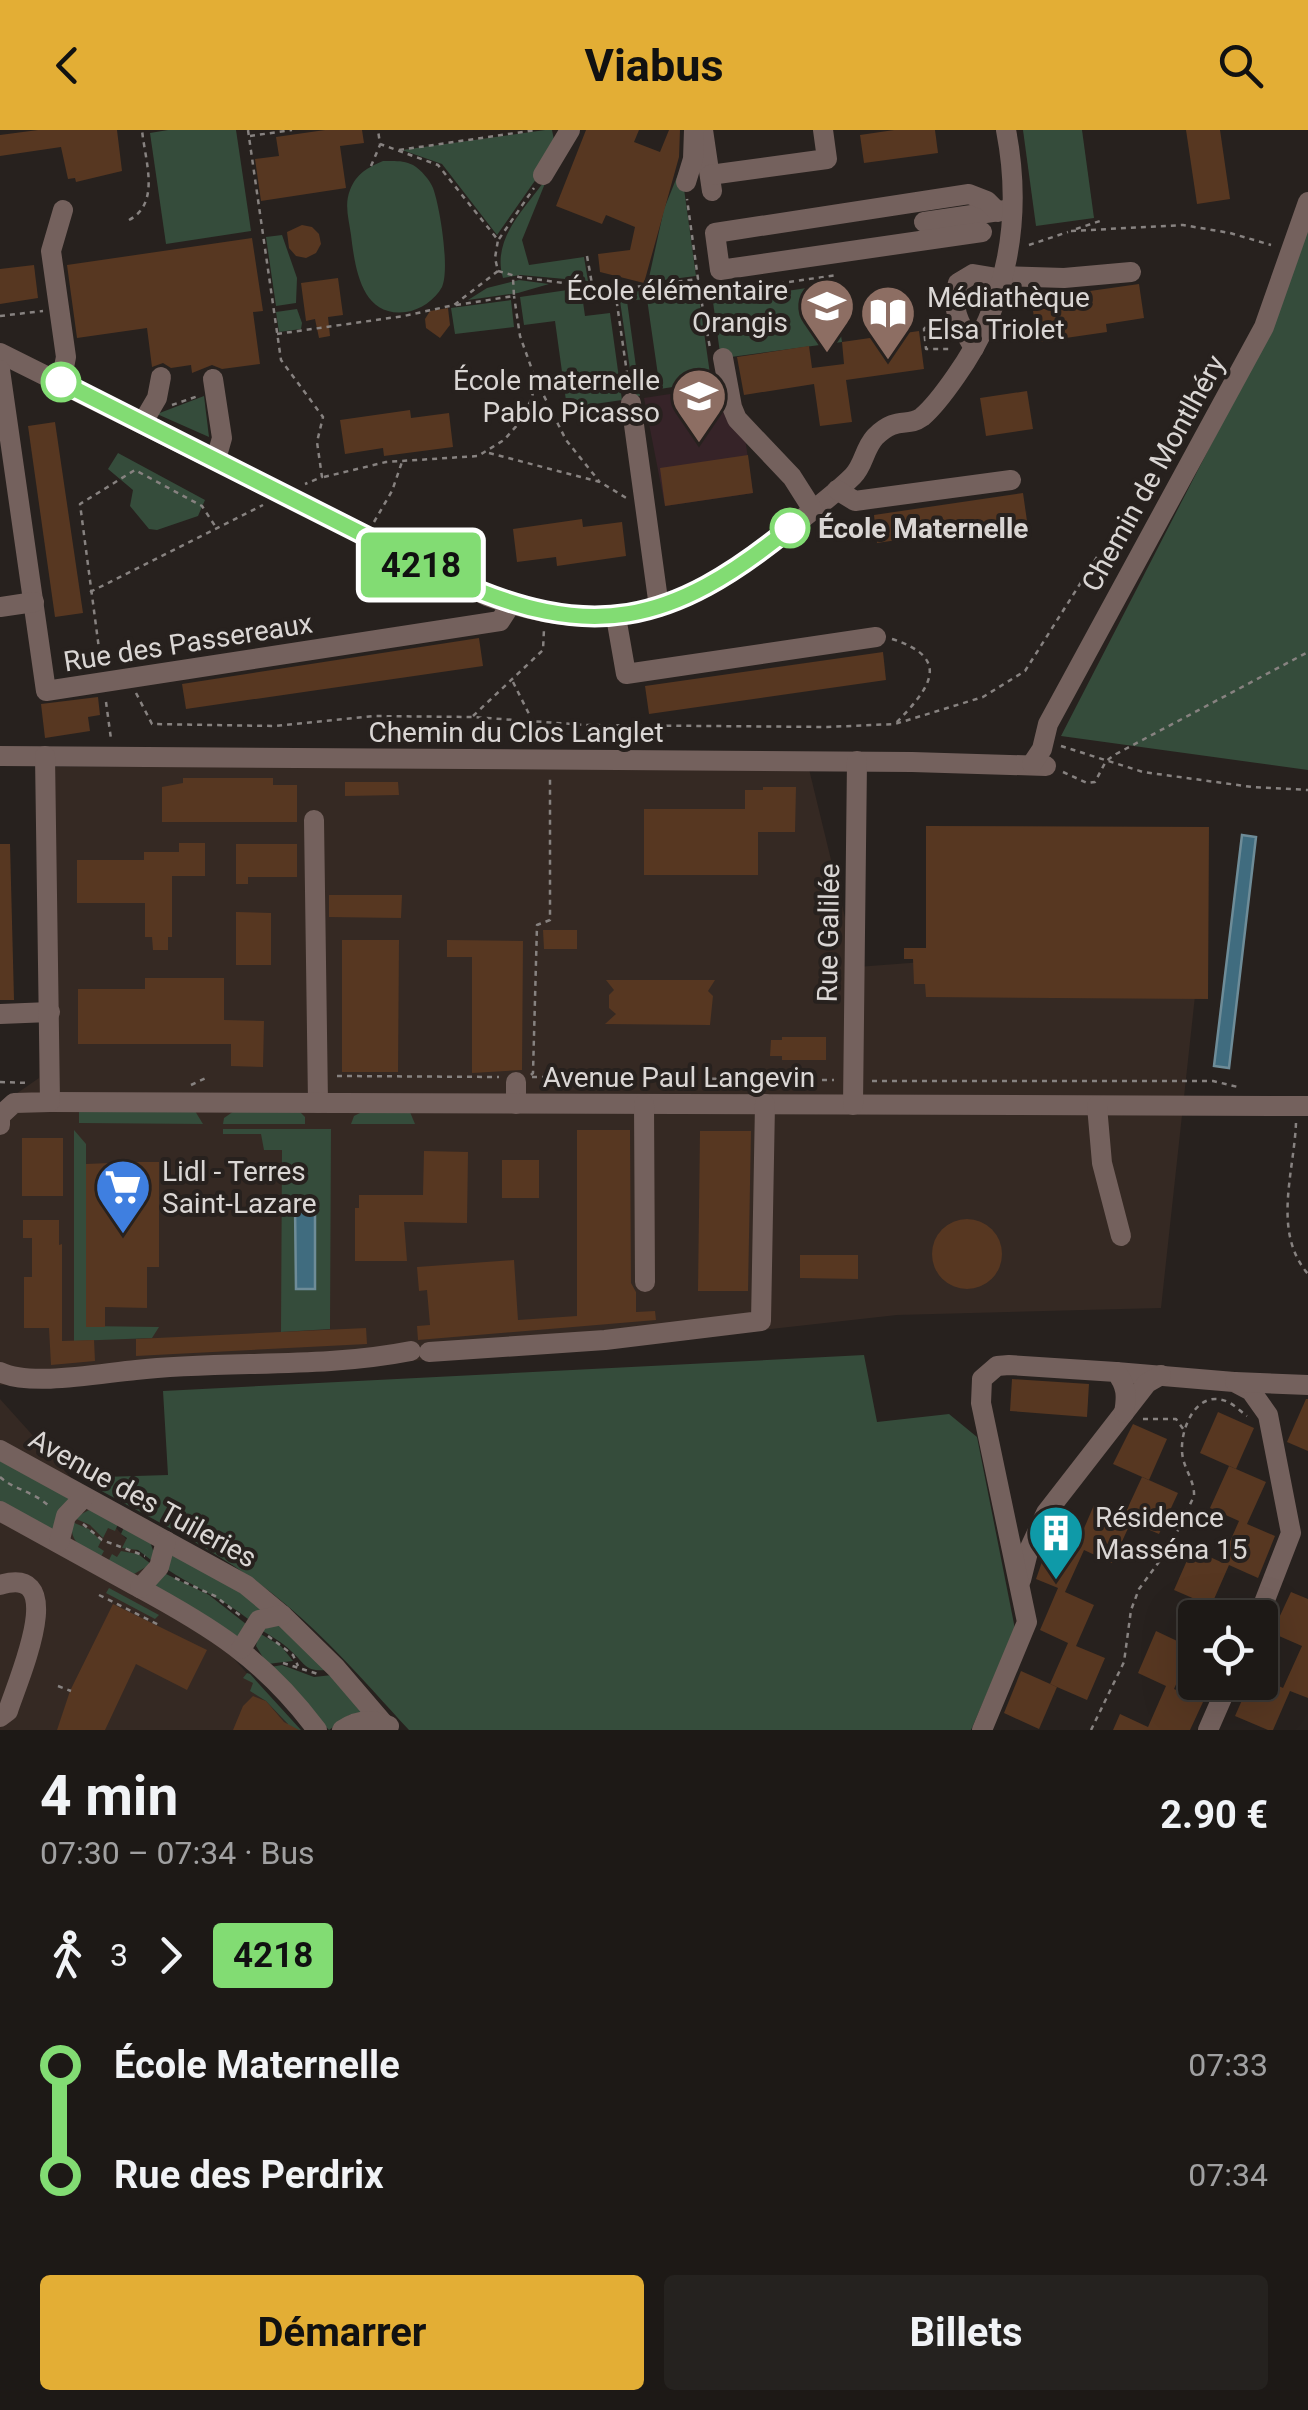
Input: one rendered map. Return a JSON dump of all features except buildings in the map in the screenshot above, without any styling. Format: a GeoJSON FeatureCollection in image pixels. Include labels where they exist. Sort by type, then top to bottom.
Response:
{"type":"FeatureCollection","features":[{"type":"Feature","properties":{"kind":"street"},"geometry":{"type":"LineString","coordinates":[[686,182],[694,130]]}},
{"type":"Feature","properties":{"kind":"street"},"geometry":{"type":"LineString","coordinates":[[703,130],[711,183],[827,159],[823,130]]}},
{"type":"Feature","properties":{"kind":"street"},"geometry":{"type":"LineString","coordinates":[[0,353],[146,419],[449,578],[511,604],[545,612],[616,617],[659,607],[724,579],[854,475],[868,446],[887,426],[922,416],[950,385],[996,304],[1011,248],[1005,210],[1014,184],[1006,130]]}},
{"type":"Feature","properties":{"kind":"street"},"geometry":{"type":"LineString","coordinates":[[543,175],[563,135]]}},
{"type":"Feature","properties":{"kind":"street"},"geometry":{"type":"LineString","coordinates":[[982,232],[720,270],[715,233],[969,194],[1005,210]]}},
{"type":"Feature","properties":{"kind":"street","name":"Chemin de Montlhéry"},"geometry":{"type":"LineString","coordinates":[[1039,765],[1048,724],[1264,327],[1308,202]]}},
{"type":"Feature","properties":{"kind":"street"},"geometry":{"type":"LineString","coordinates":[[61,382],[66,357],[51,251],[64,210]]}},
{"type":"Feature","properties":{"kind":"street"},"geometry":{"type":"LineString","coordinates":[[924,222],[1005,210]]}},
{"type":"Feature","properties":{"kind":"street"},"geometry":{"type":"LineString","coordinates":[[974,348],[955,316],[953,296],[958,283],[972,274],[1064,278],[1131,272]]}},
{"type":"Feature","properties":{"kind":"street"},"geometry":{"type":"LineString","coordinates":[[717,355],[737,418],[792,477],[812,510]]}},
{"type":"Feature","properties":{"kind":"street"},"geometry":{"type":"LineString","coordinates":[[0,370],[34,602],[0,607]]}},
{"type":"Feature","properties":{"kind":"street"},"geometry":{"type":"LineString","coordinates":[[146,419],[162,377]]}},
{"type":"Feature","properties":{"kind":"street"},"geometry":{"type":"LineString","coordinates":[[214,384],[222,438],[216,459]]}},
{"type":"Feature","properties":{"kind":"street"},"geometry":{"type":"LineString","coordinates":[[632,403],[659,607]]}},
{"type":"Feature","properties":{"kind":"street"},"geometry":{"type":"LineString","coordinates":[[837,490],[855,501],[1011,480]]}},
{"type":"Feature","properties":{"kind":"street","name":"Rue des Passereaux"},"geometry":{"type":"LineString","coordinates":[[34,602],[46,691],[500,621],[511,604]]}},
{"type":"Feature","properties":{"kind":"street"},"geometry":{"type":"LineString","coordinates":[[616,617],[626,674],[876,637]]}},
{"type":"Feature","properties":{"kind":"street","name":"Chemin du Clos Langlet"},"geometry":{"type":"LineString","coordinates":[[0,756],[1039,765]]}},
{"type":"Feature","properties":{"kind":"street"},"geometry":{"type":"LineString","coordinates":[[45,756],[50,1102]]}},
{"type":"Feature","properties":{"kind":"street","name":"Rue Galilée"},"geometry":{"type":"LineString","coordinates":[[853,1105],[857,762]]}},
{"type":"Feature","properties":{"kind":"street"},"geometry":{"type":"LineString","coordinates":[[314,820],[318,1103]]}},
{"type":"Feature","properties":{"kind":"street"},"geometry":{"type":"LineString","coordinates":[[0,1014],[50,1012]]}},
{"type":"Feature","properties":{"kind":"street"},"geometry":{"type":"LineString","coordinates":[[516,1079],[516,1104]]}},
{"type":"Feature","properties":{"kind":"street"},"geometry":{"type":"LineString","coordinates":[[0,1125],[7,1097]]}},
{"type":"Feature","properties":{"kind":"street","name":"Avenue Paul Langevin"},"geometry":{"type":"LineString","coordinates":[[7,1097],[50,1102],[1302,1106]]}},
{"type":"Feature","properties":{"kind":"street"},"geometry":{"type":"LineString","coordinates":[[644,1104],[645,1282]]}},
{"type":"Feature","properties":{"kind":"street"},"geometry":{"type":"LineString","coordinates":[[0,1372],[14,1378],[101,1376],[134,1370],[324,1362],[420,1351],[605,1340],[761,1321],[765,1104]]}},
{"type":"Feature","properties":{"kind":"street"},"geometry":{"type":"LineString","coordinates":[[1097,1106],[1102,1163],[1121,1236]]}},
{"type":"Feature","properties":{"kind":"street"},"geometry":{"type":"LineString","coordinates":[[982,1730],[1027,1622],[982,1403],[982,1379],[998,1366],[1009,1365],[1308,1386]]}},
{"type":"Feature","properties":{"kind":"street"},"geometry":{"type":"LineString","coordinates":[[1116,1372],[1124,1383],[1127,1398],[1124,1413]]}},
{"type":"Feature","properties":{"kind":"street"},"geometry":{"type":"LineString","coordinates":[[1020,1582],[1028,1552],[1046,1513],[1147,1383],[1161,1375]]}},
{"type":"Feature","properties":{"kind":"street"},"geometry":{"type":"LineString","coordinates":[[1234,1382],[1251,1391],[1264,1408],[1291,1533],[1265,1600]]}},
{"type":"Feature","properties":{"kind":"street","name":"Avenue des Tuileries"},"geometry":{"type":"LineString","coordinates":[[0,1450],[246,1584],[282,1614],[390,1727]]}},
{"type":"Feature","properties":{"kind":"street"},"geometry":{"type":"LineString","coordinates":[[59,1543],[66,1516],[84,1498]]}},
{"type":"Feature","properties":{"kind":"street"},"geometry":{"type":"LineString","coordinates":[[0,1511],[191,1614],[264,1670],[317,1730]]}},
{"type":"Feature","properties":{"kind":"street"},"geometry":{"type":"LineString","coordinates":[[140,1588],[159,1567],[166,1540]]}},
{"type":"Feature","properties":{"kind":"street"},"geometry":{"type":"LineString","coordinates":[[0,1585],[12,1582],[30,1586],[35,1592],[38,1616],[8,1710],[0,1717]]}},
{"type":"Feature","properties":{"kind":"street"},"geometry":{"type":"LineString","coordinates":[[241,1649],[258,1620],[282,1614]]}},
{"type":"Feature","properties":{"kind":"street"},"geometry":{"type":"LineString","coordinates":[[1208,1730],[1221,1700]]}},
{"type":"Feature","properties":{"kind":"street"},"geometry":{"type":"LineString","coordinates":[[342,1730],[371,1720],[390,1727]]}},
{"type":"Feature","properties":{"kind":"path"},"geometry":{"type":"LineString","coordinates":[[129,220],[142,213],[150,198],[142,130]]}},
{"type":"Feature","properties":{"kind":"path"},"geometry":{"type":"LineString","coordinates":[[248,130],[281,360],[323,418],[316,442],[322,478]]}},
{"type":"Feature","properties":{"kind":"path"},"geometry":{"type":"LineString","coordinates":[[249,136],[292,130]]}},
{"type":"Feature","properties":{"kind":"path"},"geometry":{"type":"LineString","coordinates":[[371,166],[380,144],[378,130]]}},
{"type":"Feature","properties":{"kind":"path"},"geometry":{"type":"LineString","coordinates":[[398,150],[536,130]]}},
{"type":"Feature","properties":{"kind":"path"},"geometry":{"type":"LineString","coordinates":[[380,144],[438,165],[498,240]]}},
{"type":"Feature","properties":{"kind":"path"},"geometry":{"type":"LineString","coordinates":[[498,271],[494,258],[498,240],[543,175]]}},
{"type":"Feature","properties":{"kind":"path"},"geometry":{"type":"LineString","coordinates":[[686,182],[700,294],[717,355]]}},
{"type":"Feature","properties":{"kind":"path"},"geometry":{"type":"LineString","coordinates":[[1011,248],[1103,220]]}},
{"type":"Feature","properties":{"kind":"path"},"geometry":{"type":"LineString","coordinates":[[1070,231],[1182,225],[1230,233],[1292,251]]}},
{"type":"Feature","properties":{"kind":"path"},"geometry":{"type":"LineString","coordinates":[[587,256],[592,285]]}},
{"type":"Feature","properties":{"kind":"path"},"geometry":{"type":"LineString","coordinates":[[498,271],[614,290],[698,279]]}},
{"type":"Feature","properties":{"kind":"path"},"geometry":{"type":"LineString","coordinates":[[454,305],[498,271]]}},
{"type":"Feature","properties":{"kind":"path"},"geometry":{"type":"LineString","coordinates":[[700,294],[837,275]]}},
{"type":"Feature","properties":{"kind":"path"},"geometry":{"type":"LineString","coordinates":[[513,276],[520,336],[535,378],[566,440],[600,482]]}},
{"type":"Feature","properties":{"kind":"path"},"geometry":{"type":"LineString","coordinates":[[614,290],[632,403]]}},
{"type":"Feature","properties":{"kind":"path"},"geometry":{"type":"LineString","coordinates":[[277,334],[514,296]]}},
{"type":"Feature","properties":{"kind":"path"},"geometry":{"type":"LineString","coordinates":[[0,316],[59,308]]}},
{"type":"Feature","properties":{"kind":"path"},"geometry":{"type":"LineString","coordinates":[[933,320],[924,329],[926,350],[974,348]]}},
{"type":"Feature","properties":{"kind":"path"},"geometry":{"type":"LineString","coordinates":[[306,484],[402,460],[478,456],[488,452],[520,422],[532,398],[535,378]]}},
{"type":"Feature","properties":{"kind":"path"},"geometry":{"type":"LineString","coordinates":[[146,419],[214,384]]}},
{"type":"Feature","properties":{"kind":"path"},"geometry":{"type":"LineString","coordinates":[[488,452],[600,482],[638,504],[645,504]]}},
{"type":"Feature","properties":{"kind":"path"},"geometry":{"type":"LineString","coordinates":[[366,537],[392,490],[402,460]]}},
{"type":"Feature","properties":{"kind":"path"},"geometry":{"type":"LineString","coordinates":[[111,755],[78,506],[135,470],[202,506],[216,528]]}},
{"type":"Feature","properties":{"kind":"path"},"geometry":{"type":"LineString","coordinates":[[90,592],[275,499],[280,491]]}},
{"type":"Feature","properties":{"kind":"path"},"geometry":{"type":"LineString","coordinates":[[129,678],[152,724],[275,726],[373,716],[826,727],[895,724],[984,697],[1025,672],[1097,557]]}},
{"type":"Feature","properties":{"kind":"path"},"geometry":{"type":"LineString","coordinates":[[472,717],[543,650],[545,612]]}},
{"type":"Feature","properties":{"kind":"path"},"geometry":{"type":"LineString","coordinates":[[876,637],[903,642],[918,652],[928,663],[931,674],[928,686],[895,724]]}},
{"type":"Feature","properties":{"kind":"path"},"geometry":{"type":"LineString","coordinates":[[1039,765],[1087,783],[1095,782],[1106,761],[1308,652]]}},
{"type":"Feature","properties":{"kind":"path"},"geometry":{"type":"LineString","coordinates":[[513,681],[532,721]]}},
{"type":"Feature","properties":{"kind":"path"},"geometry":{"type":"LineString","coordinates":[[516,1079],[533,1074],[537,925],[550,920],[553,722]]}},
{"type":"Feature","properties":{"kind":"path"},"geometry":{"type":"LineString","coordinates":[[1045,741],[1142,772],[1234,785],[1308,790]]}},
{"type":"Feature","properties":{"kind":"path"},"geometry":{"type":"LineString","coordinates":[[319,1076],[1212,1081],[1250,1090]]}},
{"type":"Feature","properties":{"kind":"path"},"geometry":{"type":"LineString","coordinates":[[0,1082],[34,1083]]}},
{"type":"Feature","properties":{"kind":"path"},"geometry":{"type":"LineString","coordinates":[[1302,1106],[1288,1225],[1293,1250],[1308,1274]]}},
{"type":"Feature","properties":{"kind":"path"},"geometry":{"type":"LineString","coordinates":[[1090,1730],[1124,1662],[1131,1610],[1139,1589],[1170,1547],[1194,1496],[1195,1488],[1182,1458],[1184,1432],[1191,1414],[1207,1400],[1218,1399],[1231,1402],[1246,1416],[1264,1408]]}},
{"type":"Feature","properties":{"kind":"path"},"geometry":{"type":"LineString","coordinates":[[1124,1413],[1148,1420],[1176,1419],[1184,1432]]}},
{"type":"Feature","properties":{"kind":"path"},"geometry":{"type":"LineString","coordinates":[[101,1566],[125,1519]]}},
{"type":"Feature","properties":{"kind":"path"},"geometry":{"type":"LineString","coordinates":[[99,1595],[161,1627],[164,1620]]}},
{"type":"Feature","properties":{"kind":"path"},"geometry":{"type":"LineString","coordinates":[[264,1670],[278,1662],[314,1674],[330,1673],[336,1668]]}},
{"type":"Feature","properties":{"kind":"path"},"geometry":{"type":"LineString","coordinates":[[58,1686],[70,1691]]}},
{"type":"Feature","properties":{"kind":"shaded area","name":"École maternelle Pablo Picasso"},"geometry":{"type":"Polygon","coordinates":[[[722,386],[745,438],[753,493],[665,506],[644,398],[722,386]]]}},
{"type":"Feature","properties":{"kind":"shaded area"},"geometry":{"type":"Polygon","coordinates":[[[808,765],[857,967],[1201,941],[1161,1308],[897,1315],[563,1352],[0,1385],[0,1105],[39,1078],[52,767],[808,765]]]}},
{"type":"Feature","properties":{"kind":"shaded area"},"geometry":{"type":"Polygon","coordinates":[[[0,1399],[298,1730],[0,1730],[0,1399]]]}},
{"type":"Feature","properties":{"kind":"green space"},"geometry":{"type":"Polygon","coordinates":[[[236,130],[251,231],[166,244],[150,133],[236,130]]]}},
{"type":"Feature","properties":{"kind":"green space"},"geometry":{"type":"Polygon","coordinates":[[[552,130],[555,145],[497,235],[442,164],[402,150],[552,130]]]}},
{"type":"Feature","properties":{"kind":"green space"},"geometry":{"type":"Polygon","coordinates":[[[1023,130],[1082,130],[1094,218],[1036,226],[1023,130]]]}},
{"type":"Feature","properties":{"kind":"green space"},"geometry":{"type":"Polygon","coordinates":[[[383,161],[410,163],[425,175],[433,188],[441,223],[445,253],[442,287],[427,304],[406,312],[391,312],[370,299],[358,275],[353,248],[347,207],[350,190],[363,172],[383,161]]]}},
{"type":"Feature","properties":{"kind":"green space"},"geometry":{"type":"Polygon","coordinates":[[[681,167],[696,276],[648,282],[664,209],[681,167]]]}},
{"type":"Feature","properties":{"kind":"green space"},"geometry":{"type":"Polygon","coordinates":[[[548,176],[522,240],[529,265],[584,257],[588,281],[520,275],[503,278],[501,263],[506,237],[548,176]]]}},
{"type":"Feature","properties":{"kind":"green space"},"geometry":{"type":"Polygon","coordinates":[[[1308,231],[1308,770],[1061,736],[1217,433],[1308,231]]]}},
{"type":"Feature","properties":{"kind":"green space"},"geometry":{"type":"Polygon","coordinates":[[[282,235],[297,278],[296,303],[276,306],[266,237],[282,235]]]}},
{"type":"Feature","properties":{"kind":"green space"},"geometry":{"type":"Polygon","coordinates":[[[519,280],[549,284],[468,300],[487,288],[519,280]]]}},
{"type":"Feature","properties":{"kind":"green space"},"geometry":{"type":"Polygon","coordinates":[[[697,283],[711,381],[660,389],[647,299],[627,301],[640,396],[634,397],[619,294],[697,283]]]}},
{"type":"Feature","properties":{"kind":"green space"},"geometry":{"type":"Polygon","coordinates":[[[833,284],[842,342],[731,357],[720,353],[713,302],[833,284]]]}},
{"type":"Feature","properties":{"kind":"green space"},"geometry":{"type":"Polygon","coordinates":[[[581,288],[585,316],[610,313],[622,400],[567,408],[555,321],[524,325],[520,297],[581,288]]]}},
{"type":"Feature","properties":{"kind":"green space"},"geometry":{"type":"Polygon","coordinates":[[[511,300],[514,327],[455,334],[451,308],[511,300]]]}},
{"type":"Feature","properties":{"kind":"green space"},"geometry":{"type":"Polygon","coordinates":[[[297,309],[301,329],[279,332],[276,312],[297,309]]]}},
{"type":"Feature","properties":{"kind":"green space"},"geometry":{"type":"Polygon","coordinates":[[[204,396],[209,437],[157,414],[204,396]]]}},
{"type":"Feature","properties":{"kind":"green space"},"geometry":{"type":"Polygon","coordinates":[[[118,453],[205,500],[198,516],[157,530],[149,529],[130,506],[133,490],[108,469],[118,453]]]}},
{"type":"Feature","properties":{"kind":"green space"},"geometry":{"type":"Polygon","coordinates":[[[79,1111],[195,1111],[203,1124],[79,1123],[79,1111]]]}},
{"type":"Feature","properties":{"kind":"green space"},"geometry":{"type":"Polygon","coordinates":[[[234,1111],[299,1111],[305,1124],[223,1124],[224,1118],[234,1111]]]}},
{"type":"Feature","properties":{"kind":"green space"},"geometry":{"type":"Polygon","coordinates":[[[362,1112],[410,1112],[415,1124],[351,1124],[354,1116],[362,1112]]]}},
{"type":"Feature","properties":{"kind":"green space"},"geometry":{"type":"Polygon","coordinates":[[[223,1129],[331,1129],[330,1329],[281,1332],[282,1150],[264,1150],[261,1134],[223,1134],[223,1129]]]}},
{"type":"Feature","properties":{"kind":"green space"},"geometry":{"type":"Polygon","coordinates":[[[74,1130],[86,1144],[86,1326],[159,1327],[152,1338],[74,1341],[74,1130]]]}},
{"type":"Feature","properties":{"kind":"green space"},"geometry":{"type":"Polygon","coordinates":[[[864,1355],[877,1422],[949,1414],[977,1437],[1015,1629],[971,1730],[409,1730],[320,1635],[282,1601],[201,1546],[96,1488],[102,1477],[168,1475],[163,1391],[864,1355]]]}},
{"type":"Feature","properties":{"kind":"green space"},"geometry":{"type":"Polygon","coordinates":[[[0,1459],[74,1499],[56,1531],[0,1503],[0,1459]]]}},
{"type":"Feature","properties":{"kind":"green space"},"geometry":{"type":"Polygon","coordinates":[[[89,1510],[119,1522],[115,1531],[108,1528],[103,1538],[90,1525],[74,1518],[89,1510]]]}},
{"type":"Feature","properties":{"kind":"green space"},"geometry":{"type":"Polygon","coordinates":[[[72,1522],[89,1529],[101,1541],[98,1547],[104,1551],[100,1558],[75,1540],[72,1522]]]}},
{"type":"Feature","properties":{"kind":"green space"},"geometry":{"type":"Polygon","coordinates":[[[125,1525],[149,1539],[155,1556],[151,1560],[138,1550],[122,1548],[127,1538],[121,1534],[125,1525]]]}},
{"type":"Feature","properties":{"kind":"green space"},"geometry":{"type":"Polygon","coordinates":[[[121,1551],[138,1554],[151,1564],[134,1574],[108,1562],[112,1554],[117,1557],[121,1551]]]}},
{"type":"Feature","properties":{"kind":"green space"},"geometry":{"type":"Polygon","coordinates":[[[170,1552],[265,1607],[248,1619],[165,1568],[170,1552]]]}},
{"type":"Feature","properties":{"kind":"green space"},"geometry":{"type":"Polygon","coordinates":[[[164,1573],[209,1595],[246,1624],[238,1637],[151,1583],[164,1573]]]}},
{"type":"Feature","properties":{"kind":"green space"},"geometry":{"type":"Polygon","coordinates":[[[109,1588],[159,1615],[155,1619],[106,1593],[109,1588]]]}},
{"type":"Feature","properties":{"kind":"green space"},"geometry":{"type":"Polygon","coordinates":[[[278,1624],[328,1670],[310,1668],[261,1630],[278,1624]]]}},
{"type":"Feature","properties":{"kind":"green space"},"geometry":{"type":"Polygon","coordinates":[[[259,1633],[281,1646],[293,1661],[267,1664],[256,1646],[259,1633]]]}},
{"type":"Feature","properties":{"kind":"green space"},"geometry":{"type":"Polygon","coordinates":[[[282,1665],[314,1677],[332,1675],[364,1712],[349,1715],[329,1730],[271,1667],[282,1665]]]}},
{"type":"Feature","properties":{"kind":"green space"},"geometry":{"type":"Polygon","coordinates":[[[247,1673],[301,1730],[286,1730],[288,1724],[250,1691],[253,1683],[243,1678],[247,1673]]]}},
{"type":"Feature","properties":{"kind":"water"},"geometry":{"type":"Polygon","coordinates":[[[1242,835],[1256,837],[1229,1068],[1214,1066],[1242,835]]]}},
{"type":"Feature","properties":{"kind":"water"},"geometry":{"type":"Polygon","coordinates":[[[295,1205],[315,1205],[315,1289],[296,1289],[295,1205]]]}},
{"type":"Feature","properties":{"kind":"bus line","name":"4218"},"geometry":{"type":"LineString","coordinates":[[61,382],[449,578],[487,596],[545,612],[594,618],[636,614],[659,607],[714,584],[790,528]]}},
{"type":"Feature","properties":{"kind":"place","name":"École élémentaire Orangis"},"geometry":{"type":"Point","coordinates":[827,355]}},
{"type":"Feature","properties":{"kind":"place","name":"Médiathèque Elsa Triolet"},"geometry":{"type":"Point","coordinates":[888,362]}},
{"type":"Feature","properties":{"kind":"place","name":"École maternelle Pablo Picasso"},"geometry":{"type":"Point","coordinates":[699,445]}},
{"type":"Feature","properties":{"kind":"place","name":"École Maternelle"},"geometry":{"type":"Point","coordinates":[790,528]}},
{"type":"Feature","properties":{"kind":"place","name":"Lidl - Terres Saint-Lazare"},"geometry":{"type":"Point","coordinates":[123,1236]}},
{"type":"Feature","properties":{"kind":"place","name":"Résidence Masséna 15"},"geometry":{"type":"Point","coordinates":[1056,1582]}}]}
